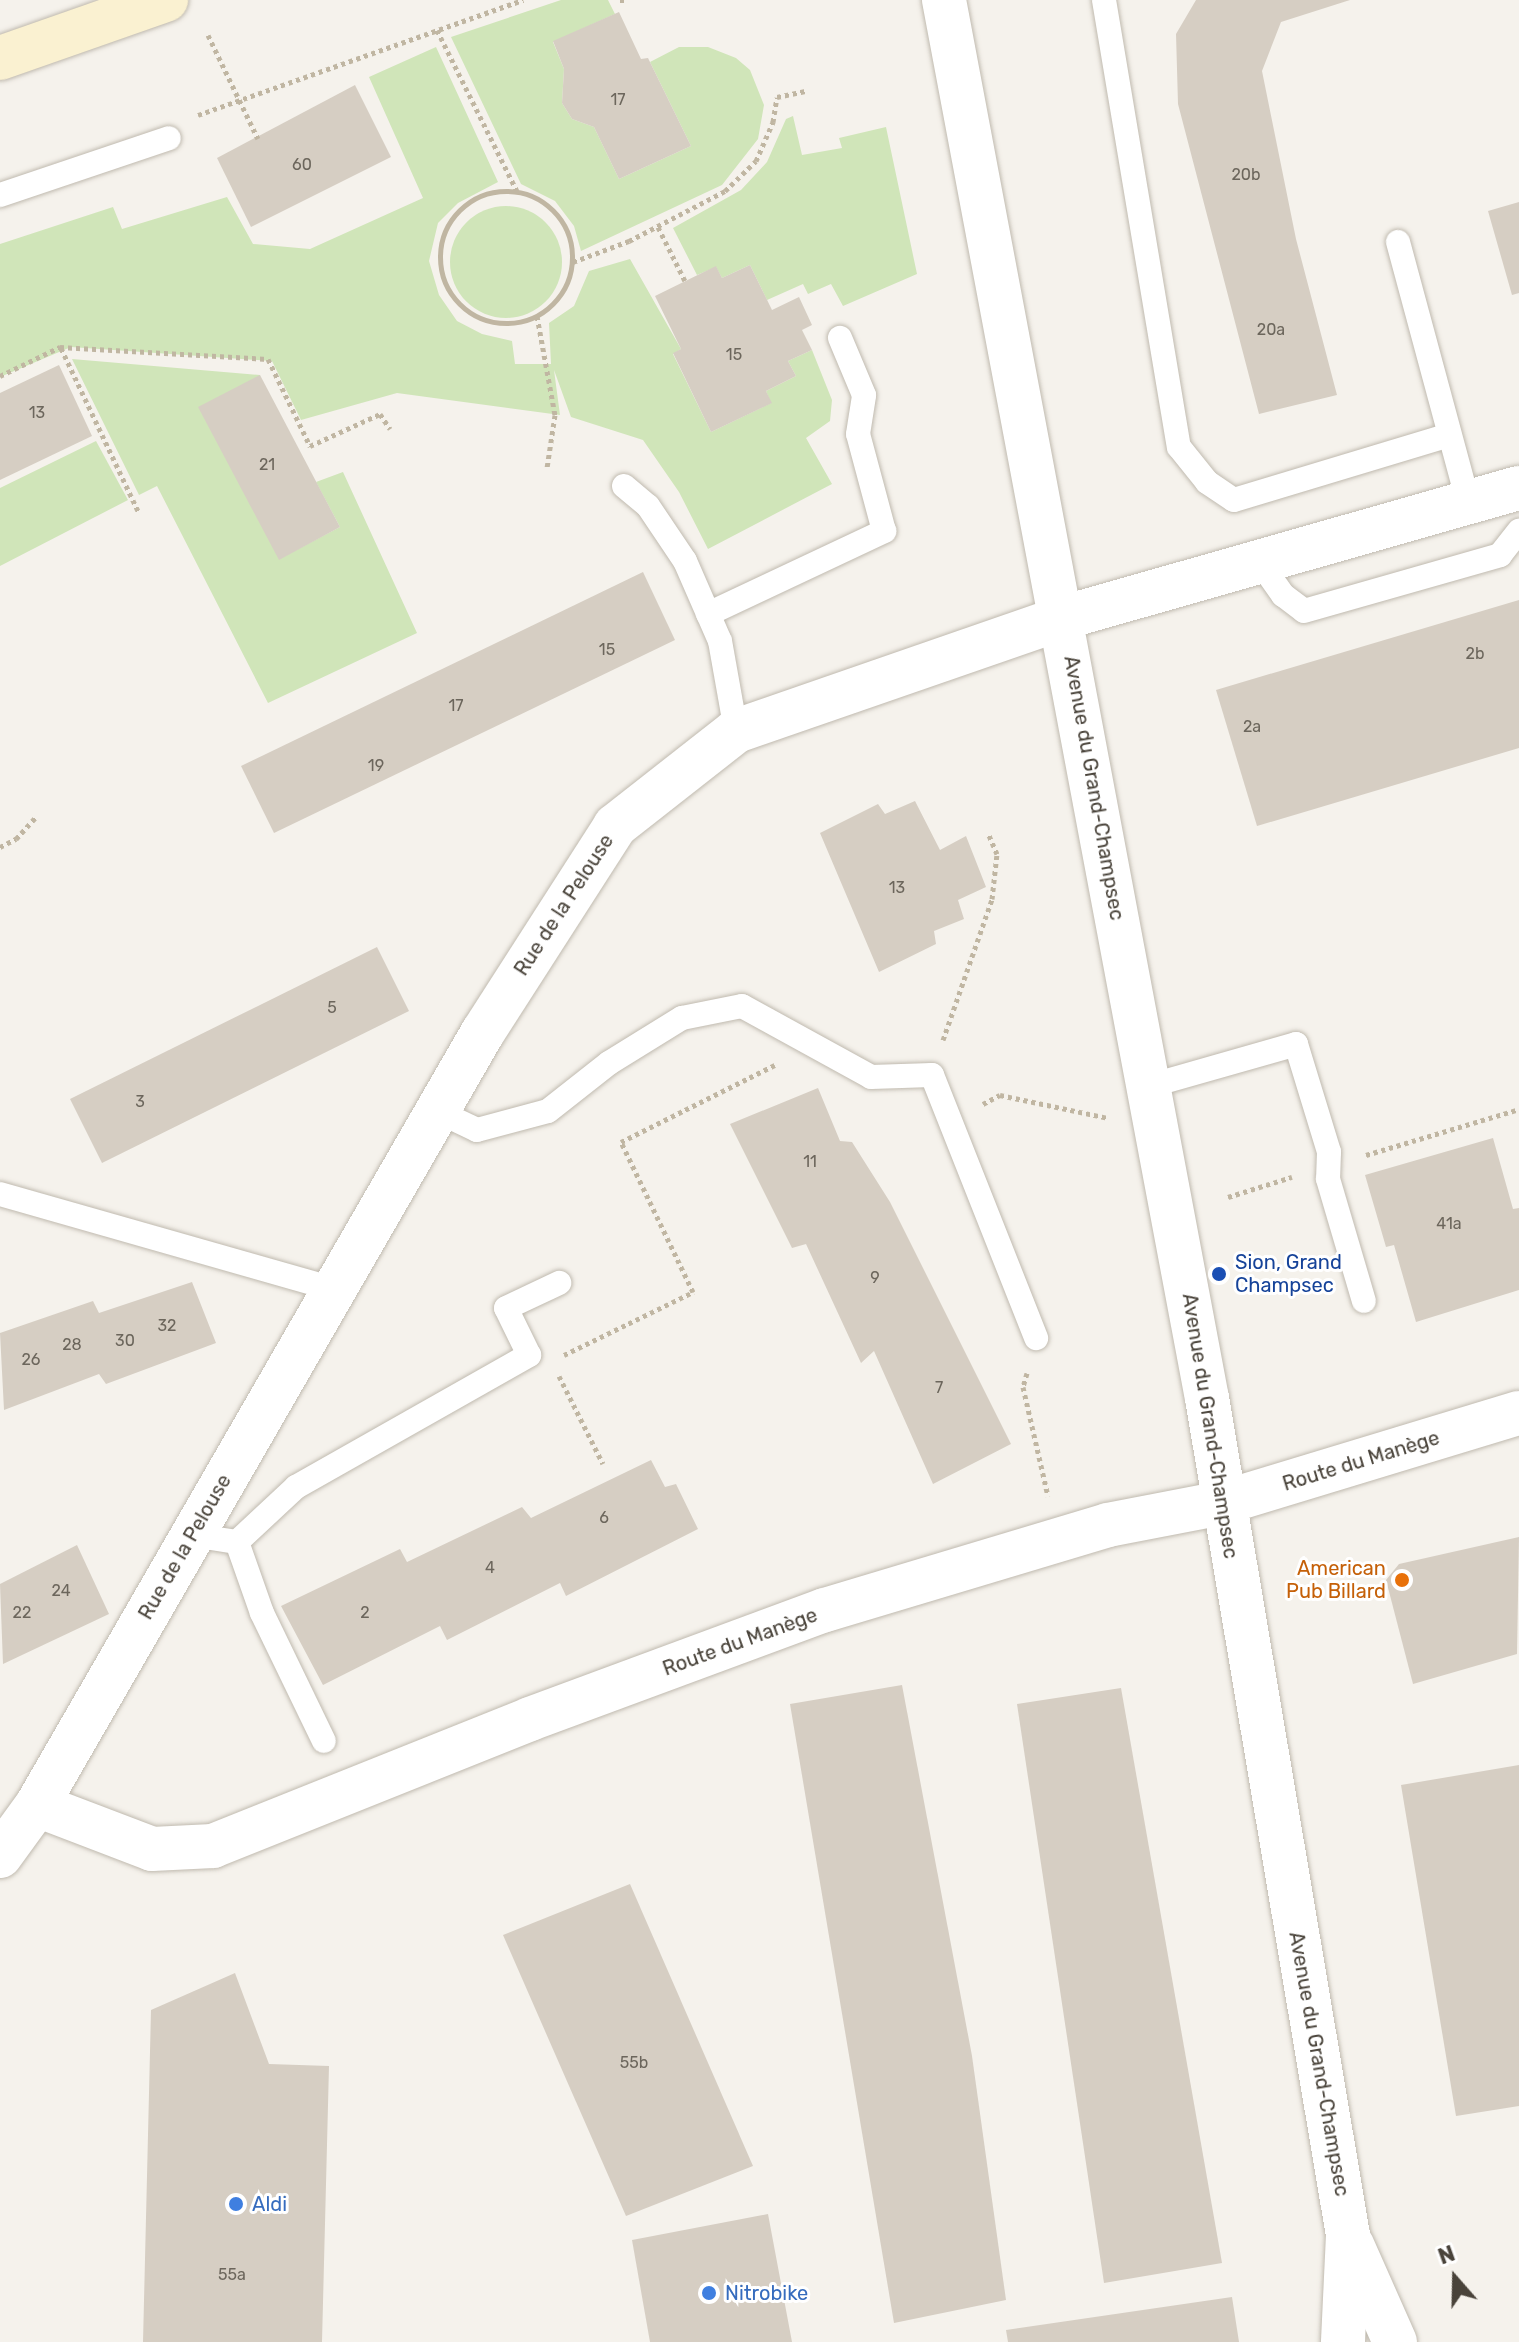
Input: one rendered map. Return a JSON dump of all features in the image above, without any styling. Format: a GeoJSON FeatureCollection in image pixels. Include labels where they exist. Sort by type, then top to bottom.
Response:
{"type":"FeatureCollection","features":[{"type":"Feature","properties":{"kind":"street"},"geometry":{"type":"LineString","coordinates":[[0,58],[166,0]]}},
{"type":"Feature","properties":{"kind":"street","name":"Avenue du Grand-Champsec"},"geometry":{"type":"LineString","coordinates":[[944,0],[966,137],[1062,618],[1149,1086],[1348,2235],[1343,2342]]}},
{"type":"Feature","properties":{"kind":"street"},"geometry":{"type":"LineString","coordinates":[[1062,618],[1468,502],[1518,505]]}},
{"type":"Feature","properties":{"kind":"street","name":"Rue de la Pelouse"},"geometry":{"type":"LineString","coordinates":[[37,1805],[437,1111],[615,826],[736,731],[1062,618]]}},
{"type":"Feature","properties":{"kind":"street","name":"Route du Manège"},"geometry":{"type":"LineString","coordinates":[[37,1805],[152,1849],[213,1846],[530,1719],[825,1610],[1108,1525],[1222,1503],[1519,1413]]}},
{"type":"Feature","properties":{"kind":"street"},"geometry":{"type":"LineString","coordinates":[[0,1856],[37,1805]]}},
{"type":"Feature","properties":{"kind":"street","name":"Avenue du Grand-Champsec"},"geometry":{"type":"LineString","coordinates":[[1348,2235],[1395,2342]]}},
{"type":"Feature","properties":{"kind":"lane"},"geometry":{"type":"LineString","coordinates":[[1104,0],[1179,447],[1207,482],[1234,500],[1449,435]]}},
{"type":"Feature","properties":{"kind":"lane"},"geometry":{"type":"LineString","coordinates":[[0,195],[169,138]]}},
{"type":"Feature","properties":{"kind":"lane"},"geometry":{"type":"LineString","coordinates":[[1398,242],[1468,502]]}},
{"type":"Feature","properties":{"kind":"lane"},"geometry":{"type":"LineString","coordinates":[[708,614],[884,531],[858,434],[864,395],[840,338]]}},
{"type":"Feature","properties":{"kind":"lane"},"geometry":{"type":"LineString","coordinates":[[624,486],[648,506],[678,550],[708,614],[720,641],[736,731]]}},
{"type":"Feature","properties":{"kind":"lane"},"geometry":{"type":"LineString","coordinates":[[1259,561],[1283,595],[1304,611],[1500,555],[1518,505]]}},
{"type":"Feature","properties":{"kind":"lane"},"geometry":{"type":"LineString","coordinates":[[437,1111],[477,1130],[548,1111],[609,1063],[682,1018],[742,1006],[871,1077],[932,1075],[1036,1338]]}},
{"type":"Feature","properties":{"kind":"lane"},"geometry":{"type":"LineString","coordinates":[[1149,1086],[1296,1044],[1329,1152],[1329,1166],[1364,1301]]}},
{"type":"Feature","properties":{"kind":"lane"},"geometry":{"type":"LineString","coordinates":[[0,1194],[334,1289]]}},
{"type":"Feature","properties":{"kind":"lane"},"geometry":{"type":"LineString","coordinates":[[237,1542],[296,1487],[529,1355],[506,1308],[559,1283]]}},
{"type":"Feature","properties":{"kind":"lane"},"geometry":{"type":"LineString","coordinates":[[192,1535],[237,1542]]}},
{"type":"Feature","properties":{"kind":"lane"},"geometry":{"type":"LineString","coordinates":[[237,1542],[262,1613],[324,1741]]}},
{"type":"Feature","properties":{"kind":"path"},"geometry":{"type":"LineString","coordinates":[[169,138],[172,124],[523,0]]}},
{"type":"Feature","properties":{"kind":"path"},"geometry":{"type":"LineString","coordinates":[[437,30],[517,191]]}},
{"type":"Feature","properties":{"kind":"path"},"geometry":{"type":"LineString","coordinates":[[208,35],[258,139]]}},
{"type":"Feature","properties":{"kind":"path"},"geometry":{"type":"LineString","coordinates":[[573,262],[658,227],[725,191],[756,161],[773,122],[777,97],[805,91]]}},
{"type":"Feature","properties":{"kind":"path"},"geometry":{"type":"LineString","coordinates":[[517,191],[547,203],[563,220],[573,262],[568,284],[537,316],[517,323],[474,316],[456,302],[439,263],[449,221],[464,206],[483,194],[517,191]]}},
{"type":"Feature","properties":{"kind":"path"},"geometry":{"type":"LineString","coordinates":[[658,227],[685,281]]}},
{"type":"Feature","properties":{"kind":"path"},"geometry":{"type":"LineString","coordinates":[[537,316],[555,415],[547,468]]}},
{"type":"Feature","properties":{"kind":"path"},"geometry":{"type":"LineString","coordinates":[[60,347],[139,513]]}},
{"type":"Feature","properties":{"kind":"path"},"geometry":{"type":"LineString","coordinates":[[0,376],[60,347],[268,359],[310,446],[380,414],[390,429]]}},
{"type":"Feature","properties":{"kind":"path"},"geometry":{"type":"LineString","coordinates":[[0,847],[16,839],[36,817]]}},
{"type":"Feature","properties":{"kind":"path"},"geometry":{"type":"LineString","coordinates":[[932,1075],[992,899],[997,854],[989,835]]}},
{"type":"Feature","properties":{"kind":"path"},"geometry":{"type":"LineString","coordinates":[[603,1464],[552,1361],[693,1292],[621,1142],[812,1047]]}},
{"type":"Feature","properties":{"kind":"path"},"geometry":{"type":"LineString","coordinates":[[950,1122],[1000,1095],[1121,1120]]}},
{"type":"Feature","properties":{"kind":"path"},"geometry":{"type":"LineString","coordinates":[[1228,1197],[1519,1109]]}},
{"type":"Feature","properties":{"kind":"path"},"geometry":{"type":"LineString","coordinates":[[1036,1338],[1023,1387],[1050,1503]]}},
{"type":"Feature","properties":{"kind":"green space"},"geometry":{"type":"Polygon","coordinates":[[[561,0],[608,0],[615,14],[553,42],[564,69],[562,103],[572,119],[594,127],[619,179],[691,146],[650,62],[679,47],[708,47],[736,58],[750,70],[764,105],[758,139],[722,185],[581,251],[574,226],[555,201],[521,184],[451,37],[561,0]]]}},
{"type":"Feature","properties":{"kind":"green space"},"geometry":{"type":"Polygon","coordinates":[[[436,47],[498,182],[458,203],[438,223],[429,261],[439,295],[457,321],[482,334],[512,341],[515,364],[551,364],[549,323],[574,306],[589,271],[630,259],[681,349],[673,354],[711,432],[771,403],[766,391],[796,376],[788,361],[812,350],[832,400],[830,421],[806,438],[832,484],[708,549],[679,492],[643,440],[571,417],[554,370],[560,415],[397,393],[301,420],[272,361],[71,347],[0,377],[0,244],[113,207],[122,229],[227,197],[253,244],[310,249],[423,198],[369,77],[436,47]]]}},
{"type":"Feature","properties":{"kind":"green space"},"geometry":{"type":"Polygon","coordinates":[[[793,116],[802,155],[842,148],[839,138],[886,127],[917,274],[843,306],[831,284],[808,294],[803,284],[767,300],[750,265],[722,278],[716,267],[697,275],[673,228],[741,190],[767,162],[786,119],[793,116]]]}},
{"type":"Feature","properties":{"kind":"green space"},"geometry":{"type":"Polygon","coordinates":[[[506,206],[527,211],[545,223],[557,241],[562,262],[557,283],[545,301],[527,313],[506,318],[485,313],[467,301],[455,283],[450,262],[455,241],[467,223],[485,211],[506,206]]]}},
{"type":"Feature","properties":{"kind":"green space"},"geometry":{"type":"Polygon","coordinates":[[[72,359],[260,375],[279,559],[340,527],[316,482],[343,472],[417,633],[268,703],[157,486],[139,495],[72,359]]]}},
{"type":"Feature","properties":{"kind":"green space"},"geometry":{"type":"Polygon","coordinates":[[[96,441],[128,500],[0,566],[0,488],[96,441]]]}},
{"type":"Feature","properties":{"kind":"building"},"geometry":{"type":"Polygon","coordinates":[[[1196,0],[1350,0],[1281,22],[1262,71],[1296,239],[1337,395],[1259,414],[1178,104],[1176,34],[1196,0]]]}},
{"type":"Feature","properties":{"kind":"building"},"geometry":{"type":"Polygon","coordinates":[[[619,12],[641,59],[648,58],[691,146],[619,179],[594,127],[572,119],[562,103],[564,69],[553,41],[619,12]]]}},
{"type":"Feature","properties":{"kind":"building"},"geometry":{"type":"Polygon","coordinates":[[[355,85],[391,157],[251,227],[217,158],[355,85]]]}},
{"type":"Feature","properties":{"kind":"building"},"geometry":{"type":"Polygon","coordinates":[[[1519,202],[1519,293],[1512,295],[1488,211],[1519,202]]]}},
{"type":"Feature","properties":{"kind":"building"},"geometry":{"type":"Polygon","coordinates":[[[750,265],[772,310],[799,297],[812,325],[802,330],[812,350],[788,361],[796,376],[766,391],[772,403],[711,432],[673,353],[681,349],[655,296],[716,266],[722,278],[750,265]]]}},
{"type":"Feature","properties":{"kind":"building"},"geometry":{"type":"Polygon","coordinates":[[[59,365],[92,436],[0,480],[0,393],[59,365]]]}},
{"type":"Feature","properties":{"kind":"building"},"geometry":{"type":"Polygon","coordinates":[[[260,375],[340,527],[279,560],[198,407],[260,375]]]}},
{"type":"Feature","properties":{"kind":"building"},"geometry":{"type":"Polygon","coordinates":[[[643,572],[675,640],[274,833],[241,766],[643,572]]]}},
{"type":"Feature","properties":{"kind":"building"},"geometry":{"type":"Polygon","coordinates":[[[1519,600],[1519,748],[1257,826],[1216,690],[1519,600]]]}},
{"type":"Feature","properties":{"kind":"building"},"geometry":{"type":"Polygon","coordinates":[[[915,801],[940,850],[966,836],[986,887],[958,900],[964,919],[934,931],[936,944],[879,972],[820,833],[878,804],[885,814],[915,801]]]}},
{"type":"Feature","properties":{"kind":"building"},"geometry":{"type":"Polygon","coordinates":[[[377,947],[409,1011],[102,1163],[70,1099],[377,947]]]}},
{"type":"Feature","properties":{"kind":"building"},"geometry":{"type":"Polygon","coordinates":[[[818,1088],[840,1141],[852,1142],[890,1202],[1011,1444],[933,1484],[874,1351],[861,1363],[806,1244],[792,1248],[730,1124],[818,1088]]]}},
{"type":"Feature","properties":{"kind":"building"},"geometry":{"type":"Polygon","coordinates":[[[1493,1138],[1513,1209],[1519,1208],[1519,1290],[1416,1322],[1394,1245],[1386,1247],[1365,1175],[1493,1138]]]}},
{"type":"Feature","properties":{"kind":"building"},"geometry":{"type":"Polygon","coordinates":[[[192,1282],[216,1343],[106,1384],[99,1374],[4,1410],[0,1333],[93,1301],[99,1313],[192,1282]]]}},
{"type":"Feature","properties":{"kind":"building"},"geometry":{"type":"Polygon","coordinates":[[[651,1460],[665,1487],[676,1484],[698,1529],[566,1596],[560,1583],[447,1640],[440,1626],[323,1685],[281,1606],[400,1549],[407,1562],[522,1507],[531,1518],[651,1460]]]}},
{"type":"Feature","properties":{"kind":"building"},"geometry":{"type":"Polygon","coordinates":[[[1519,1537],[1517,1654],[1413,1684],[1386,1580],[1399,1564],[1519,1537]]]}},
{"type":"Feature","properties":{"kind":"building"},"geometry":{"type":"Polygon","coordinates":[[[77,1545],[109,1614],[3,1664],[0,1584],[77,1545]]]}},
{"type":"Feature","properties":{"kind":"building"},"geometry":{"type":"Polygon","coordinates":[[[902,1685],[972,2056],[1006,2300],[894,2323],[790,1704],[902,1685]]]}},
{"type":"Feature","properties":{"kind":"building"},"geometry":{"type":"Polygon","coordinates":[[[1121,1688],[1222,2263],[1104,2283],[1017,1704],[1121,1688]]]}},
{"type":"Feature","properties":{"kind":"building"},"geometry":{"type":"Polygon","coordinates":[[[1519,1765],[1519,2106],[1456,2116],[1401,1785],[1519,1765]]]}},
{"type":"Feature","properties":{"kind":"building"},"geometry":{"type":"Polygon","coordinates":[[[630,1884],[753,2166],[626,2216],[503,1935],[630,1884]]]}},
{"type":"Feature","properties":{"kind":"building","name":"Aldi"},"geometry":{"type":"Polygon","coordinates":[[[235,1973],[269,2064],[329,2066],[322,2342],[143,2342],[151,2010],[235,1973]]]}},
{"type":"Feature","properties":{"kind":"building"},"geometry":{"type":"Polygon","coordinates":[[[768,2214],[792,2342],[650,2342],[632,2240],[768,2214]]]}},
{"type":"Feature","properties":{"kind":"building"},"geometry":{"type":"Polygon","coordinates":[[[1232,2297],[1239,2342],[1008,2342],[1006,2330],[1232,2297]]]}},
{"type":"Feature","properties":{"kind":"place","name":"Sion, Grand Champsec"},"geometry":{"type":"Point","coordinates":[1219,1274]}},
{"type":"Feature","properties":{"kind":"place","name":"American Pub Billard"},"geometry":{"type":"Point","coordinates":[1402,1580]}},
{"type":"Feature","properties":{"kind":"place","name":"Aldi"},"geometry":{"type":"Point","coordinates":[236,2204]}},
{"type":"Feature","properties":{"kind":"place","name":"Nitrobike"},"geometry":{"type":"Point","coordinates":[709,2293]}}]}
